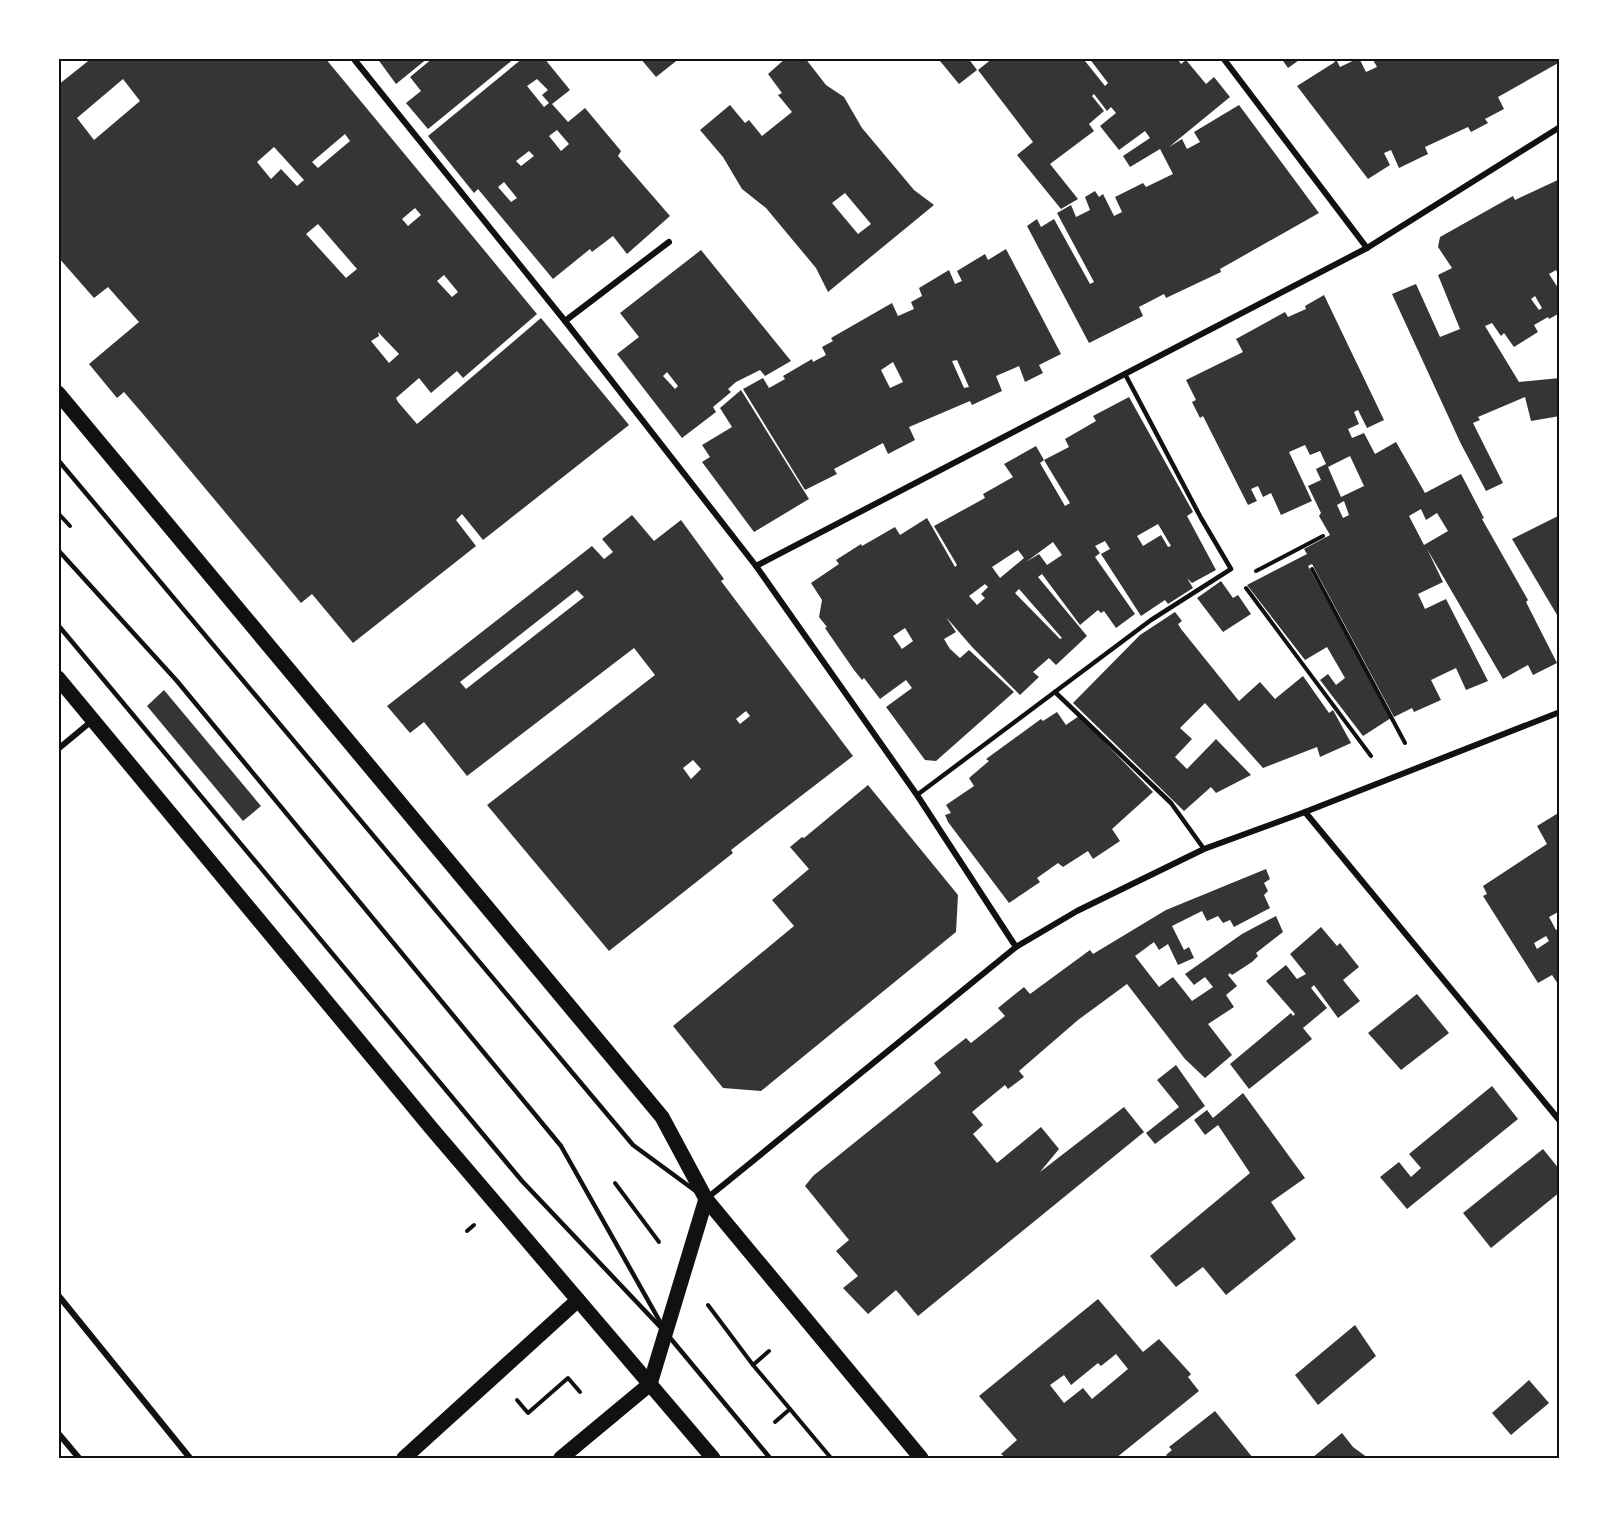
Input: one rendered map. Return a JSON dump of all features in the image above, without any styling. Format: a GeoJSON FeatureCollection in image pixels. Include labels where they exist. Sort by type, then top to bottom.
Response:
{"type":"FeatureCollection","features":[{"type":"Feature","properties":{"kind":"main road"},"geometry":{"type":"LineString","coordinates":[[58,393],[662,1117],[706,1199],[921,1458]]}},
{"type":"Feature","properties":{"kind":"main road"},"geometry":{"type":"LineString","coordinates":[[58,678],[432,1130],[713,1458]]}},
{"type":"Feature","properties":{"kind":"main road"},"geometry":{"type":"LineString","coordinates":[[561,1458],[650,1384],[706,1199]]}},
{"type":"Feature","properties":{"kind":"main road"},"geometry":{"type":"LineString","coordinates":[[404,1458],[578,1300]]}},
{"type":"Feature","properties":{"kind":"street"},"geometry":{"type":"LineString","coordinates":[[352,58],[565,321],[756,566],[917,795],[1016,947]]}},
{"type":"Feature","properties":{"kind":"street"},"geometry":{"type":"LineString","coordinates":[[1222,58],[1367,248]]}},
{"type":"Feature","properties":{"kind":"street"},"geometry":{"type":"LineString","coordinates":[[756,566],[1367,248],[1560,128]]}},
{"type":"Feature","properties":{"kind":"street"},"geometry":{"type":"LineString","coordinates":[[565,321],[669,242]]}},
{"type":"Feature","properties":{"kind":"street"},"geometry":{"type":"LineString","coordinates":[[706,1199],[1016,947],[1077,911],[1204,849],[1387,781],[1560,712]]}},
{"type":"Feature","properties":{"kind":"street"},"geometry":{"type":"LineString","coordinates":[[58,749],[93,720]]}},
{"type":"Feature","properties":{"kind":"street"},"geometry":{"type":"LineString","coordinates":[[1305,812],[1560,1120]]}},
{"type":"Feature","properties":{"kind":"street"},"geometry":{"type":"LineString","coordinates":[[58,1296],[190,1458]]}},
{"type":"Feature","properties":{"kind":"street"},"geometry":{"type":"LineString","coordinates":[[58,1433],[79,1458]]}},
{"type":"Feature","properties":{"kind":"lane"},"geometry":{"type":"LineString","coordinates":[[917,795],[1151,620],[1231,569],[1201,518],[1125,374]]}},
{"type":"Feature","properties":{"kind":"lane"},"geometry":{"type":"LineString","coordinates":[[58,460],[633,1145],[706,1199]]}},
{"type":"Feature","properties":{"kind":"lane"},"geometry":{"type":"LineString","coordinates":[[58,550],[177,681],[561,1146],[666,1333]]}},
{"type":"Feature","properties":{"kind":"lane"},"geometry":{"type":"LineString","coordinates":[[58,625],[522,1181],[666,1333],[770,1458]]}},
{"type":"Feature","properties":{"kind":"lane"},"geometry":{"type":"LineString","coordinates":[[1055,692],[1171,802],[1204,849]]}},
{"type":"Feature","properties":{"kind":"path"},"geometry":{"type":"LineString","coordinates":[[1240,580],[1323,536]]}},
{"type":"Feature","properties":{"kind":"path"},"geometry":{"type":"LineString","coordinates":[[1231,569],[1387,781]]}},
{"type":"Feature","properties":{"kind":"path"},"geometry":{"type":"LineString","coordinates":[[1312,569],[1419,768]]}},
{"type":"Feature","properties":{"kind":"path"},"geometry":{"type":"LineString","coordinates":[[722,1324],[753,1365],[831,1458]]}},
{"type":"Feature","properties":{"kind":"path"},"geometry":{"type":"LineString","coordinates":[[753,1365],[769,1351]]}},
{"type":"Feature","properties":{"kind":"path"},"geometry":{"type":"LineString","coordinates":[[517,1400],[528,1413],[568,1378],[580,1392]]}},
{"type":"Feature","properties":{"kind":"path"},"geometry":{"type":"LineString","coordinates":[[773,1424],[790,1409]]}},
{"type":"Feature","properties":{"kind":"building"},"geometry":{"type":"Polygon","coordinates":[[[92,58],[325,58],[537,314],[463,378],[457,371],[431,393],[419,378],[396,398],[398,402],[417,424],[541,318],[629,425],[483,540],[462,514],[456,520],[476,546],[353,643],[312,594],[301,603],[124,392],[117,398],[89,364],[139,322],[108,287],[94,298],[58,257],[58,85],[92,58]],[[123,79],[77,118],[94,140],[140,101],[123,79]],[[345,134],[312,162],[318,168],[350,141],[345,134]],[[274,147],[257,162],[271,179],[281,169],[297,186],[304,180],[274,147]],[[415,208],[402,219],[408,226],[421,215],[415,208]],[[318,224],[306,234],[346,278],[357,269],[318,224]],[[444,275],[437,281],[452,297],[458,292],[444,275]],[[378,332],[379,336],[371,341],[389,363],[399,354],[378,332]]]}},
{"type":"Feature","properties":{"kind":"building"},"geometry":{"type":"Polygon","coordinates":[[[377,58],[428,58],[396,84],[377,58]]]}},
{"type":"Feature","properties":{"kind":"building"},"geometry":{"type":"Polygon","coordinates":[[[433,58],[515,58],[428,129],[406,103],[421,91],[410,77],[433,58]]]}},
{"type":"Feature","properties":{"kind":"building"},"geometry":{"type":"Polygon","coordinates":[[[523,58],[544,58],[570,90],[552,104],[568,122],[585,108],[621,151],[618,156],[670,216],[627,254],[613,236],[592,252],[590,249],[553,279],[478,189],[474,193],[428,136],[523,58]],[[537,79],[527,86],[544,107],[549,103],[542,95],[548,90],[537,79]],[[557,130],[549,136],[561,151],[569,144],[557,130]],[[529,151],[516,161],[521,166],[534,156],[529,151]],[[504,182],[498,187],[511,202],[517,198],[504,182]]]}},
{"type":"Feature","properties":{"kind":"building"},"geometry":{"type":"Polygon","coordinates":[[[640,58],[680,58],[656,77],[640,58]]]}},
{"type":"Feature","properties":{"kind":"building"},"geometry":{"type":"Polygon","coordinates":[[[786,58],[805,58],[826,85],[844,97],[862,128],[914,190],[934,205],[828,292],[816,268],[766,208],[742,189],[723,157],[700,130],[730,105],[745,123],[749,120],[762,136],[792,112],[778,95],[782,93],[768,74],[786,58]],[[845,193],[832,203],[858,234],[871,224],[845,193]]]}},
{"type":"Feature","properties":{"kind":"building"},"geometry":{"type":"Polygon","coordinates":[[[943,58],[968,58],[977,70],[959,84],[940,61],[943,58]]]}},
{"type":"Feature","properties":{"kind":"building"},"geometry":{"type":"Polygon","coordinates":[[[993,58],[1089,58],[1177,58],[1181,64],[1186,60],[1206,84],[1214,77],[1230,97],[1169,147],[1182,139],[1187,149],[1200,142],[1194,132],[1239,105],[1319,213],[1220,269],[1221,272],[1166,298],[1164,294],[1139,307],[1143,316],[1089,343],[1027,226],[1037,219],[1041,227],[1054,219],[1090,284],[1094,282],[1057,213],[1071,205],[1076,217],[1090,210],[1085,197],[1095,191],[1099,197],[1103,194],[1114,216],[1122,212],[1115,197],[1143,183],[1146,187],[1173,174],[1160,149],[1130,167],[1123,156],[1150,138],[1145,131],[1119,150],[1100,126],[1116,113],[1111,107],[1107,111],[1094,94],[1092,96],[1104,111],[1089,124],[1094,131],[1050,164],[1078,199],[1061,209],[1017,155],[1033,142],[978,70],[993,58]],[[1089,58],[1085,61],[1105,86],[1108,83],[1089,58]]]}},
{"type":"Feature","properties":{"kind":"building"},"geometry":{"type":"Polygon","coordinates":[[[1281,58],[1302,58],[1288,68],[1281,58]]]}},
{"type":"Feature","properties":{"kind":"building"},"geometry":{"type":"Polygon","coordinates":[[[1332,58],[1341,58],[1337,61],[1340,67],[1359,58],[1366,72],[1377,67],[1372,58],[1560,58],[1560,62],[1498,97],[1504,109],[1485,119],[1488,123],[1471,132],[1468,127],[1425,147],[1428,154],[1399,168],[1391,150],[1384,153],[1390,165],[1368,179],[1297,86],[1335,62],[1332,58]]]}},
{"type":"Feature","properties":{"kind":"building"},"geometry":{"type":"Polygon","coordinates":[[[1560,179],[1560,278],[1556,270],[1549,274],[1560,291],[1560,316],[1558,314],[1549,319],[1548,317],[1534,325],[1538,332],[1514,347],[1504,333],[1501,336],[1492,323],[1485,326],[1519,382],[1560,378],[1560,416],[1531,421],[1525,397],[1478,417],[1480,420],[1473,423],[1503,483],[1486,491],[1461,444],[1392,294],[1416,284],[1440,337],[1460,329],[1438,275],[1452,268],[1438,247],[1440,237],[1513,196],[1515,200],[1560,179]],[[1535,296],[1531,299],[1539,310],[1542,308],[1535,296]]]}},
{"type":"Feature","properties":{"kind":"building"},"geometry":{"type":"Polygon","coordinates":[[[1006,249],[1061,354],[1039,365],[1043,373],[1025,382],[1019,366],[996,376],[1002,391],[972,405],[970,401],[909,427],[915,440],[888,454],[883,443],[834,469],[837,474],[805,490],[743,389],[763,378],[769,388],[785,379],[783,376],[812,359],[813,362],[826,355],[822,347],[833,341],[831,338],[892,303],[898,316],[914,309],[911,302],[922,296],[919,288],[949,270],[955,284],[962,281],[957,271],[985,254],[988,260],[1006,249]],[[957,360],[952,361],[964,388],[969,387],[957,360]],[[893,362],[881,370],[890,388],[903,382],[893,362]]]}},
{"type":"Feature","properties":{"kind":"building"},"geometry":{"type":"Polygon","coordinates":[[[701,250],[791,361],[765,376],[760,370],[736,382],[728,389],[731,392],[713,407],[716,412],[682,438],[617,354],[639,337],[620,313],[701,250]],[[667,372],[663,376],[675,389],[678,386],[667,372]]]}},
{"type":"Feature","properties":{"kind":"building"},"geometry":{"type":"Polygon","coordinates":[[[1324,295],[1384,420],[1367,428],[1358,410],[1354,412],[1359,424],[1348,429],[1352,438],[1364,433],[1375,454],[1396,442],[1425,493],[1461,474],[1484,518],[1482,519],[1528,600],[1526,602],[1557,663],[1533,675],[1528,665],[1503,679],[1427,549],[1443,582],[1418,594],[1425,609],[1446,599],[1488,681],[1466,690],[1456,668],[1431,680],[1441,700],[1414,712],[1412,708],[1394,717],[1312,564],[1308,566],[1391,718],[1363,736],[1320,680],[1328,674],[1336,685],[1345,678],[1327,647],[1305,660],[1247,585],[1307,554],[1304,549],[1330,535],[1319,516],[1321,513],[1308,486],[1321,480],[1316,469],[1326,464],[1320,451],[1310,455],[1305,445],[1289,452],[1312,501],[1281,515],[1271,493],[1263,497],[1258,486],[1251,489],[1257,501],[1248,505],[1203,416],[1200,418],[1192,402],[1196,400],[1186,380],[1243,352],[1236,339],[1285,312],[1288,317],[1306,309],[1305,306],[1324,295]],[[1350,456],[1328,467],[1341,497],[1364,486],[1350,456]],[[1344,501],[1337,505],[1343,518],[1349,515],[1344,501]],[[1421,509],[1409,516],[1424,545],[1448,531],[1437,513],[1426,520],[1421,509]]]}},
{"type":"Feature","properties":{"kind":"building"},"geometry":{"type":"Polygon","coordinates":[[[741,390],[809,499],[754,532],[702,462],[710,457],[702,445],[732,427],[720,408],[741,390]]]}},
{"type":"Feature","properties":{"kind":"building"},"geometry":{"type":"Polygon","coordinates":[[[1129,397],[1193,512],[1187,516],[1216,570],[1192,583],[1187,578],[1193,588],[1168,604],[1165,600],[1141,616],[1101,554],[1110,549],[1105,541],[1095,546],[1100,553],[1095,557],[1135,614],[1116,628],[1104,611],[1101,613],[1098,610],[1080,625],[1042,574],[1038,577],[1087,636],[1056,665],[1049,658],[1033,672],[1039,677],[1020,695],[946,617],[956,632],[944,639],[950,649],[960,658],[969,650],[1014,692],[936,761],[925,760],[886,707],[912,688],[906,680],[880,699],[864,678],[862,680],[854,670],[825,628],[827,627],[819,617],[822,600],[811,583],[839,564],[836,560],[861,544],[862,546],[895,527],[900,535],[927,518],[955,567],[957,565],[934,526],[985,498],[983,494],[1013,477],[1004,464],[1036,446],[1044,460],[1069,447],[1065,439],[1096,421],[1093,416],[1129,397]],[[1044,460],[1040,463],[1065,506],[1070,503],[1044,460]],[[1158,524],[1137,536],[1143,546],[1161,535],[1168,547],[1171,546],[1158,524]],[[1053,542],[1026,562],[1039,554],[1047,565],[1062,555],[1053,542]],[[1018,550],[992,567],[1000,578],[1024,558],[1018,550]],[[985,584],[969,596],[977,605],[985,598],[981,594],[988,587],[985,584]],[[1019,589],[1015,593],[1060,639],[1062,638],[1019,589]],[[905,628],[893,636],[902,649],[913,641],[905,628]]]}},
{"type":"Feature","properties":{"kind":"building"},"geometry":{"type":"Polygon","coordinates":[[[632,515],[654,541],[681,520],[724,579],[721,581],[853,756],[731,850],[733,853],[609,951],[487,805],[655,675],[634,648],[467,776],[424,722],[410,733],[387,706],[592,546],[604,559],[613,552],[602,539],[632,515]],[[577,590],[460,682],[466,689],[584,597],[577,590]],[[746,711],[736,719],[740,724],[750,716],[746,711]],[[693,760],[683,768],[691,779],[701,769],[693,760]]]}},
{"type":"Feature","properties":{"kind":"building"},"geometry":{"type":"Polygon","coordinates":[[[1560,515],[1560,620],[1512,539],[1560,515]]]}},
{"type":"Feature","properties":{"kind":"building"},"geometry":{"type":"Polygon","coordinates":[[[1221,581],[1233,598],[1238,595],[1251,614],[1223,632],[1197,598],[1221,581]]]}},
{"type":"Feature","properties":{"kind":"building"},"geometry":{"type":"Polygon","coordinates":[[[1175,612],[1182,621],[1178,624],[1181,629],[1239,701],[1260,682],[1275,699],[1303,676],[1329,713],[1333,710],[1351,743],[1320,757],[1317,747],[1263,768],[1205,703],[1180,728],[1192,739],[1175,757],[1187,769],[1216,739],[1251,775],[1216,793],[1211,787],[1184,811],[1073,703],[1140,635],[1175,612]]]}},
{"type":"Feature","properties":{"kind":"building"},"geometry":{"type":"Polygon","coordinates":[[[164,690],[261,806],[243,821],[147,706],[164,690]]]}},
{"type":"Feature","properties":{"kind":"building"},"geometry":{"type":"Polygon","coordinates":[[[1057,712],[1066,725],[1079,716],[1153,792],[1112,829],[1120,841],[1093,859],[1088,851],[1063,867],[1058,863],[1037,878],[1040,882],[1009,903],[948,822],[945,815],[951,813],[946,805],[974,786],[969,778],[989,761],[986,759],[1041,719],[1043,721],[1057,712]]]}},
{"type":"Feature","properties":{"kind":"building"},"geometry":{"type":"Polygon","coordinates":[[[868,785],[958,895],[956,932],[761,1091],[723,1088],[673,1026],[794,926],[772,900],[809,869],[790,847],[868,785]]]}},
{"type":"Feature","properties":{"kind":"building"},"geometry":{"type":"Polygon","coordinates":[[[1560,812],[1560,911],[1549,917],[1556,930],[1560,928],[1560,987],[1552,975],[1538,983],[1483,896],[1487,894],[1483,886],[1547,844],[1537,826],[1560,812]],[[1546,936],[1534,943],[1537,949],[1549,941],[1546,936]]]}},
{"type":"Feature","properties":{"kind":"building"},"geometry":{"type":"Polygon","coordinates":[[[1266,869],[1270,879],[1264,883],[1268,891],[1264,895],[1270,908],[1234,927],[1230,920],[1223,923],[1218,916],[1207,921],[1202,911],[1172,926],[1184,950],[1189,947],[1194,958],[1178,965],[1168,944],[1159,950],[1154,942],[1135,956],[1159,987],[1173,977],[1192,1001],[1213,987],[1205,977],[1194,985],[1185,974],[1242,934],[1276,916],[1283,932],[1256,953],[1258,956],[1252,962],[1232,975],[1230,973],[1228,975],[1237,986],[1226,995],[1234,1007],[1208,1024],[1232,1055],[1205,1078],[1185,1059],[1127,984],[1078,1020],[1019,1071],[1024,1077],[1008,1089],[1005,1085],[972,1112],[983,1125],[973,1134],[997,1163],[1041,1127],[1059,1149],[1040,1172],[1124,1107],[1144,1132],[918,1316],[896,1290],[868,1314],[843,1288],[858,1276],[836,1251],[849,1240],[805,1186],[813,1176],[941,1073],[934,1063],[966,1038],[971,1043],[1005,1016],[998,1008],[1024,987],[1030,994],[1090,950],[1093,954],[1166,910],[1266,869]]]}},
{"type":"Feature","properties":{"kind":"building"},"geometry":{"type":"Polygon","coordinates":[[[1321,927],[1337,946],[1340,943],[1359,967],[1343,980],[1360,1001],[1338,1018],[1314,985],[1311,988],[1327,1008],[1303,1028],[1312,1039],[1249,1089],[1230,1064],[1291,1013],[1293,1016],[1295,1014],[1266,981],[1286,965],[1297,979],[1306,974],[1290,954],[1321,927]]]}},
{"type":"Feature","properties":{"kind":"building"},"geometry":{"type":"Polygon","coordinates":[[[1417,994],[1449,1033],[1401,1070],[1368,1033],[1417,994]]]}},
{"type":"Feature","properties":{"kind":"building"},"geometry":{"type":"Polygon","coordinates":[[[1176,1065],[1205,1106],[1155,1144],[1146,1133],[1179,1107],[1157,1080],[1176,1065]]]}},
{"type":"Feature","properties":{"kind":"building"},"geometry":{"type":"Polygon","coordinates":[[[1492,1086],[1518,1119],[1407,1209],[1380,1177],[1399,1162],[1411,1177],[1421,1168],[1409,1154],[1492,1086]]]}},
{"type":"Feature","properties":{"kind":"building"},"geometry":{"type":"Polygon","coordinates":[[[1243,1093],[1305,1178],[1271,1202],[1296,1239],[1226,1295],[1203,1267],[1176,1287],[1150,1256],[1250,1173],[1218,1125],[1205,1135],[1194,1120],[1207,1110],[1213,1118],[1243,1093]]]}},
{"type":"Feature","properties":{"kind":"building"},"geometry":{"type":"Polygon","coordinates":[[[1543,1149],[1560,1170],[1560,1192],[1491,1248],[1463,1213],[1543,1149]]]}},
{"type":"Feature","properties":{"kind":"building"},"geometry":{"type":"Polygon","coordinates":[[[1098,1299],[1143,1352],[1159,1339],[1191,1374],[1188,1377],[1199,1391],[1116,1458],[1006,1458],[1001,1454],[1017,1440],[979,1396],[1098,1299]],[[1116,1354],[1101,1366],[1098,1363],[1071,1385],[1064,1375],[1050,1385],[1064,1403],[1083,1388],[1092,1399],[1128,1369],[1116,1354]]]}},
{"type":"Feature","properties":{"kind":"building"},"geometry":{"type":"Polygon","coordinates":[[[1355,1325],[1376,1356],[1318,1405],[1295,1375],[1355,1325]]]}},
{"type":"Feature","properties":{"kind":"building"},"geometry":{"type":"Polygon","coordinates":[[[1529,1380],[1549,1403],[1511,1435],[1492,1413],[1529,1380]]]}},
{"type":"Feature","properties":{"kind":"building"},"geometry":{"type":"Polygon","coordinates":[[[1215,1411],[1253,1458],[1169,1458],[1166,1455],[1172,1450],[1169,1447],[1215,1411]]]}},
{"type":"Feature","properties":{"kind":"building"},"geometry":{"type":"Polygon","coordinates":[[[1342,1433],[1353,1447],[1368,1458],[1312,1458],[1342,1433]]]}}]}
